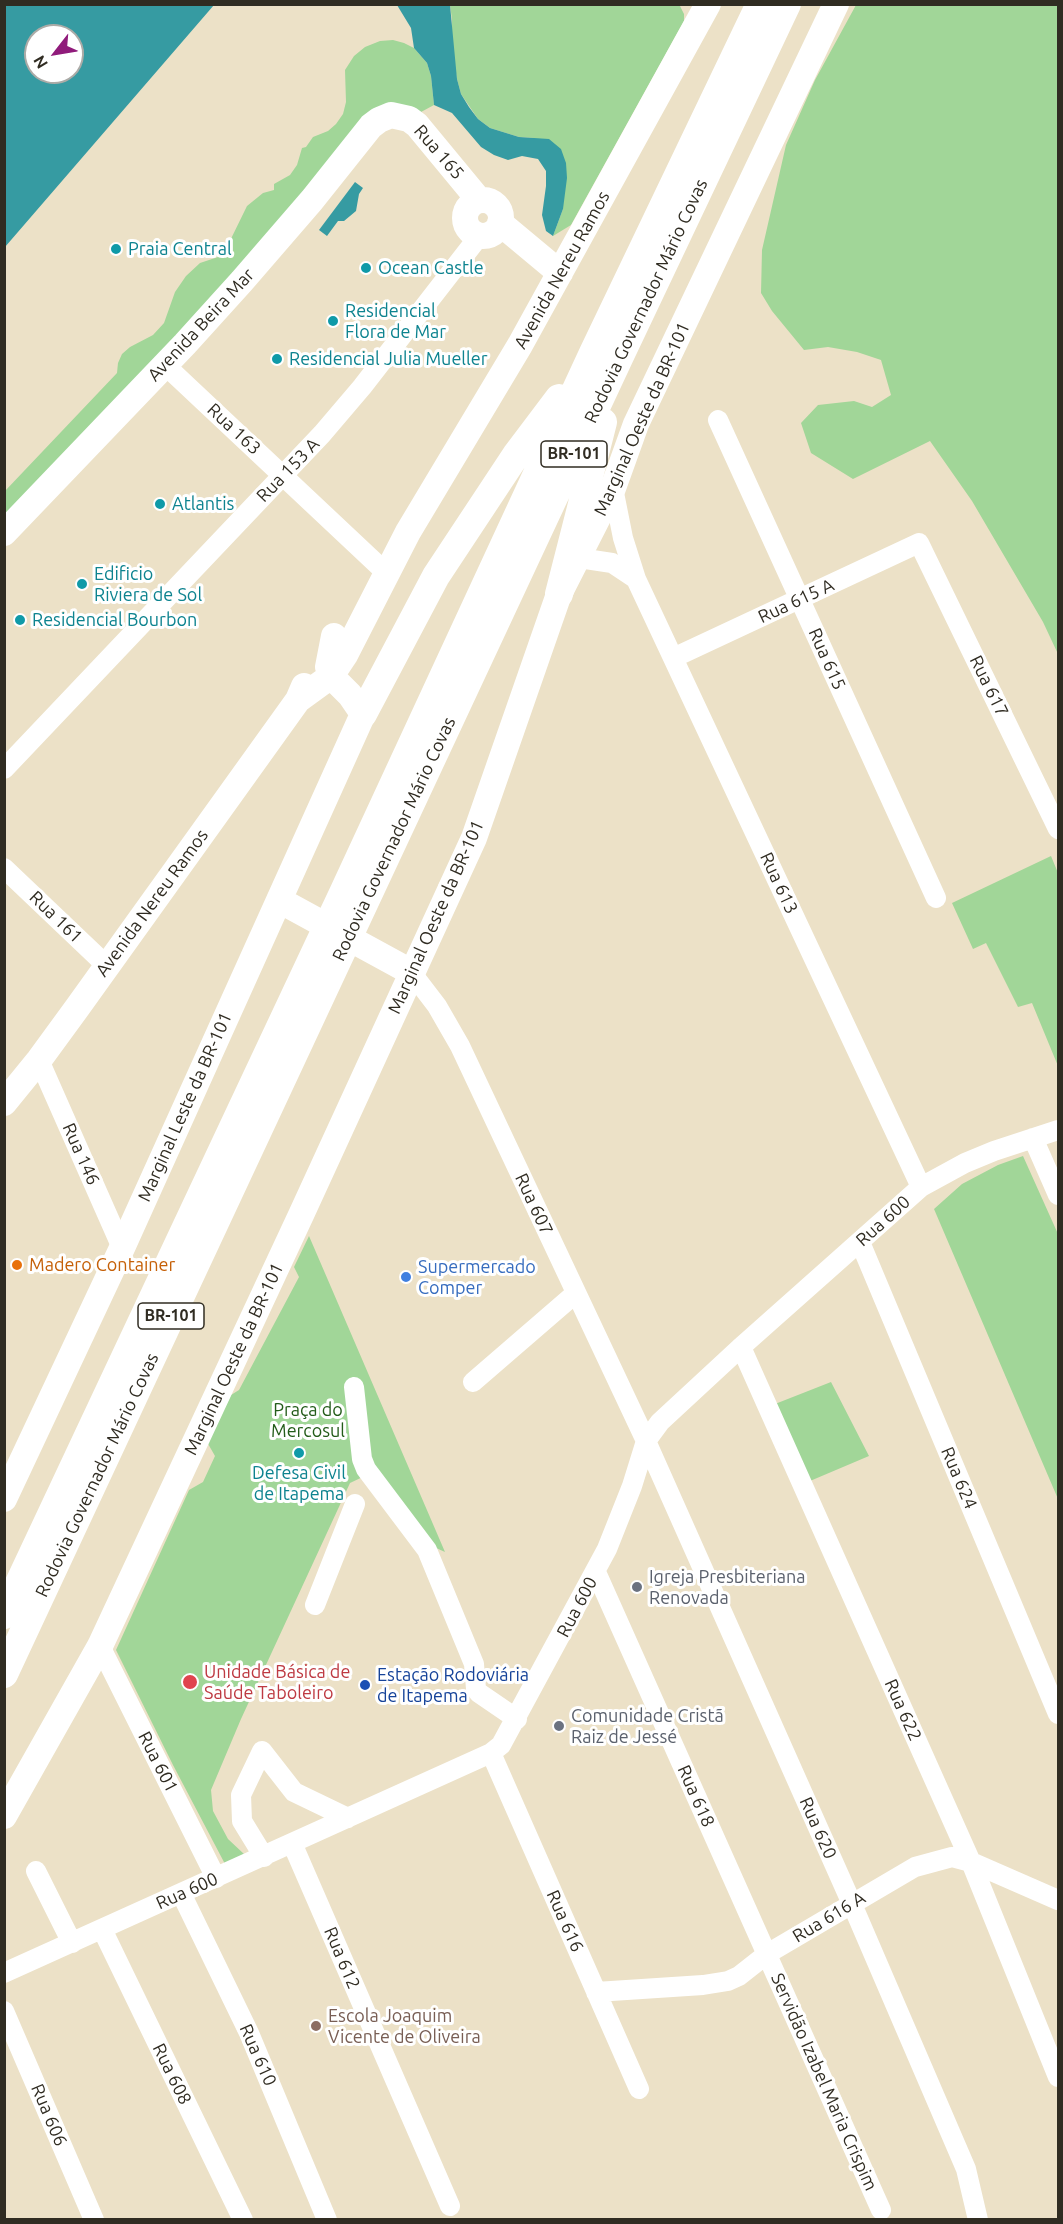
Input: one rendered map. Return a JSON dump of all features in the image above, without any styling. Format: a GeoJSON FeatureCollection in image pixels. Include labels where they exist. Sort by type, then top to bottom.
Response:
{"type":"FeatureCollection","features":[{"type":"Feature","properties":{"kind":"highway","name":"Rodovia Governador Mário Covas"},"geometry":{"type":"LineString","coordinates":[[4,1615],[353,899],[606,355],[760,4]]}},
{"type":"Feature","properties":{"kind":"highway","name":"Rodovia Governador Mário Covas"},"geometry":{"type":"LineString","coordinates":[[606,355],[787,4]]}},
{"type":"Feature","properties":{"kind":"highway"},"geometry":{"type":"LineString","coordinates":[[559,594],[606,355]]}},
{"type":"Feature","properties":{"kind":"highway"},"geometry":{"type":"LineString","coordinates":[[363,714],[436,576],[516,455],[606,355]]}},
{"type":"Feature","properties":{"kind":"highway","name":"Rodovia Governador Mário Covas"},"geometry":{"type":"LineString","coordinates":[[4,1674],[327,954]]}},
{"type":"Feature","properties":{"kind":"main road","name":"Avenida Nereu Ramos"},"geometry":{"type":"LineString","coordinates":[[298,700],[331,676],[353,639],[408,532],[503,375],[708,4]]}},
{"type":"Feature","properties":{"kind":"main road","name":"Marginal Oeste da BR-101"},"geometry":{"type":"LineString","coordinates":[[4,1816],[100,1646],[225,1381],[474,838],[559,594],[613,488],[636,424],[836,4]]}},
{"type":"Feature","properties":{"kind":"main road","name":"Rua 165"},"geometry":{"type":"LineString","coordinates":[[391,115],[409,119],[417,124],[479,200],[494,203],[499,208],[501,216],[490,229]]}},
{"type":"Feature","properties":{"kind":"main road","name":"Avenida Beira Mar"},"geometry":{"type":"LineString","coordinates":[[4,532],[165,365],[279,239],[371,126],[391,115]]}},
{"type":"Feature","properties":{"kind":"main road"},"geometry":{"type":"LineString","coordinates":[[490,229],[560,273]]}},
{"type":"Feature","properties":{"kind":"main road","name":"Avenida Nereu Ramos"},"geometry":{"type":"LineString","coordinates":[[4,1103],[39,1060],[298,700],[315,666],[334,636],[408,532]]}},
{"type":"Feature","properties":{"kind":"main road"},"geometry":{"type":"LineString","coordinates":[[334,636],[328,667],[331,676],[350,695],[363,714]]}},
{"type":"Feature","properties":{"kind":"main road","name":"Marginal Leste da BR-101"},"geometry":{"type":"LineString","coordinates":[[4,1499],[122,1248],[363,714]]}},
{"type":"Feature","properties":{"kind":"main road"},"geometry":{"type":"LineString","coordinates":[[279,900],[411,972]]}},
{"type":"Feature","properties":{"kind":"street","name":"Rua 153 A"},"geometry":{"type":"LineString","coordinates":[[4,770],[339,415],[490,229]]}},
{"type":"Feature","properties":{"kind":"street","name":"Rua 163"},"geometry":{"type":"LineString","coordinates":[[165,365],[381,568]]}},
{"type":"Feature","properties":{"kind":"street","name":"Rua 615"},"geometry":{"type":"LineString","coordinates":[[718,420],[936,898]]}},
{"type":"Feature","properties":{"kind":"street","name":"Rua 613"},"geometry":{"type":"LineString","coordinates":[[613,488],[623,538],[636,579],[921,1187]]}},
{"type":"Feature","properties":{"kind":"street","name":"Rua 615 A"},"geometry":{"type":"LineString","coordinates":[[673,658],[919,543]]}},
{"type":"Feature","properties":{"kind":"street","name":"Rua 617"},"geometry":{"type":"LineString","coordinates":[[919,543],[1059,828]]}},
{"type":"Feature","properties":{"kind":"street"},"geometry":{"type":"LineString","coordinates":[[579,558],[612,563],[636,579]]}},
{"type":"Feature","properties":{"kind":"street","name":"Rua 161"},"geometry":{"type":"LineString","coordinates":[[4,868],[107,966]]}},
{"type":"Feature","properties":{"kind":"street","name":"Rua 607"},"geometry":{"type":"LineString","coordinates":[[411,972],[437,1006],[460,1046],[646,1441]]}},
{"type":"Feature","properties":{"kind":"street","name":"Rua 146"},"geometry":{"type":"LineString","coordinates":[[39,1060],[122,1248]]}},
{"type":"Feature","properties":{"kind":"street","name":"Rua 600"},"geometry":{"type":"LineString","coordinates":[[4,1973],[491,1753],[501,1745],[517,1719],[596,1572],[616,1530],[646,1441],[660,1422],[921,1187],[965,1163],[1059,1130]]}},
{"type":"Feature","properties":{"kind":"street"},"geometry":{"type":"LineString","coordinates":[[1033,1138],[1059,1195]]}},
{"type":"Feature","properties":{"kind":"street","name":"Rua 624"},"geometry":{"type":"LineString","coordinates":[[860,1242],[1059,1714]]}},
{"type":"Feature","properties":{"kind":"street"},"geometry":{"type":"LineString","coordinates":[[473,1382],[576,1293]]}},
{"type":"Feature","properties":{"kind":"street","name":"Rua 622"},"geometry":{"type":"LineString","coordinates":[[741,1347],[971,1862],[1059,2077]]}},
{"type":"Feature","properties":{"kind":"street"},"geometry":{"type":"LineString","coordinates":[[354,1387],[362,1459],[366,1469],[427,1550],[474,1664],[476,1689],[517,1719]]}},
{"type":"Feature","properties":{"kind":"street","name":"Rua 620"},"geometry":{"type":"LineString","coordinates":[[646,1441],[852,1904],[966,2169],[978,2220]]}},
{"type":"Feature","properties":{"kind":"street"},"geometry":{"type":"LineString","coordinates":[[315,1605],[355,1504]]}},
{"type":"Feature","properties":{"kind":"street","name":"Rua 618"},"geometry":{"type":"LineString","coordinates":[[596,1572],[767,1954]]}},
{"type":"Feature","properties":{"kind":"street","name":"Rua 601"},"geometry":{"type":"LineString","coordinates":[[100,1646],[216,1878]]}},
{"type":"Feature","properties":{"kind":"street"},"geometry":{"type":"LineString","coordinates":[[264,1857],[242,1821],[241,1795],[262,1751],[294,1792],[348,1818]]}},
{"type":"Feature","properties":{"kind":"street","name":"Rua 616"},"geometry":{"type":"LineString","coordinates":[[491,1753],[639,2089]]}},
{"type":"Feature","properties":{"kind":"street","name":"Rua 612"},"geometry":{"type":"LineString","coordinates":[[292,1843],[450,2206]]}},
{"type":"Feature","properties":{"kind":"street","name":"Rua 616 A"},"geometry":{"type":"LineString","coordinates":[[596,1992],[716,1983],[739,1976],[767,1954],[915,1867],[952,1857],[971,1862],[1059,1900]]}},
{"type":"Feature","properties":{"kind":"street"},"geometry":{"type":"LineString","coordinates":[[36,1871],[72,1943]]}},
{"type":"Feature","properties":{"kind":"street","name":"Rua 610"},"geometry":{"type":"LineString","coordinates":[[181,1893],[249,2033],[327,2220]]}},
{"type":"Feature","properties":{"kind":"street","name":"Rua 608"},"geometry":{"type":"LineString","coordinates":[[102,1929],[243,2220]]}},
{"type":"Feature","properties":{"kind":"street","name":"Servidão Izabel Maria Crispim"},"geometry":{"type":"LineString","coordinates":[[767,1954],[880,2210]]}},
{"type":"Feature","properties":{"kind":"street","name":"Rua 606"},"geometry":{"type":"LineString","coordinates":[[4,2011],[94,2220]]}},
{"type":"Feature","properties":{"kind":"green space"},"geometry":{"type":"Polygon","coordinates":[[[679,4],[684,14],[684,21],[571,225],[553,236],[563,209],[534,138],[519,137],[490,128],[478,119],[461,94],[452,50],[450,5],[679,4]]]}},
{"type":"Feature","properties":{"kind":"green space"},"geometry":{"type":"Polygon","coordinates":[[[856,5],[1058,5],[1058,654],[1043,622],[972,501],[930,441],[853,479],[811,453],[801,423],[818,405],[854,401],[872,407],[891,395],[881,360],[857,352],[828,347],[804,350],[772,311],[761,293],[762,250],[786,145],[815,80],[856,5]]]}},
{"type":"Feature","properties":{"kind":"green space"},"geometry":{"type":"Polygon","coordinates":[[[393,40],[414,48],[427,63],[431,76],[434,105],[421,112],[407,107],[279,222],[182,331],[5,517],[5,491],[117,373],[122,354],[153,335],[164,323],[175,292],[186,276],[200,263],[218,257],[225,251],[247,206],[263,193],[274,190],[274,184],[290,175],[297,165],[302,148],[306,147],[313,137],[328,131],[336,124],[343,114],[346,102],[345,70],[354,56],[365,47],[380,41],[393,40]]]}},
{"type":"Feature","properties":{"kind":"green space"},"geometry":{"type":"Polygon","coordinates":[[[1051,856],[1058,873],[1058,1066],[1032,1003],[1018,1007],[986,943],[973,949],[952,903],[1051,856]]]}},
{"type":"Feature","properties":{"kind":"green space"},"geometry":{"type":"Polygon","coordinates":[[[1023,1156],[1058,1234],[1058,1499],[934,1209],[962,1184],[998,1165],[1023,1156]]]}},
{"type":"Feature","properties":{"kind":"green space","name":"Praça do Mercosul"},"geometry":{"type":"Polygon","coordinates":[[[309,1236],[445,1552],[425,1543],[369,1474],[350,1483],[241,1719],[211,1790],[213,1811],[228,1839],[244,1854],[225,1864],[116,1650],[189,1490],[203,1482],[215,1456],[207,1442],[231,1395],[239,1390],[299,1277],[294,1267],[309,1236]]]}},
{"type":"Feature","properties":{"kind":"green space"},"geometry":{"type":"Polygon","coordinates":[[[831,1382],[869,1456],[810,1481],[775,1404],[831,1382]]]}},
{"type":"Feature","properties":{"kind":"water"},"geometry":{"type":"Polygon","coordinates":[[[4,5],[214,5],[5,247],[4,5]]]}},
{"type":"Feature","properties":{"kind":"water"},"geometry":{"type":"Polygon","coordinates":[[[397,5],[450,5],[457,79],[461,94],[478,119],[490,128],[519,137],[549,139],[561,149],[566,163],[567,178],[563,209],[553,236],[546,231],[542,215],[546,171],[538,159],[522,156],[508,160],[494,155],[481,147],[452,113],[434,105],[431,76],[427,63],[414,48],[411,28],[397,5]]]}},
{"type":"Feature","properties":{"kind":"water"},"geometry":{"type":"Polygon","coordinates":[[[355,182],[363,188],[359,194],[356,211],[344,221],[338,221],[327,236],[319,230],[355,182]]]}},
{"type":"Feature","properties":{"kind":"place","name":"Praia Central"},"geometry":{"type":"Point","coordinates":[116,249]}},
{"type":"Feature","properties":{"kind":"place","name":"Ocean Castle"},"geometry":{"type":"Point","coordinates":[366,268]}},
{"type":"Feature","properties":{"kind":"place","name":"Residencial Flora de Mar"},"geometry":{"type":"Point","coordinates":[333,321]}},
{"type":"Feature","properties":{"kind":"place","name":"Residencial Julia Mueller"},"geometry":{"type":"Point","coordinates":[277,359]}},
{"type":"Feature","properties":{"kind":"place","name":"Atlantis"},"geometry":{"type":"Point","coordinates":[160,504]}},
{"type":"Feature","properties":{"kind":"place","name":"Edificio Riviera de Sol"},"geometry":{"type":"Point","coordinates":[82,584]}},
{"type":"Feature","properties":{"kind":"place","name":"Residencial Bourbon"},"geometry":{"type":"Point","coordinates":[20,620]}},
{"type":"Feature","properties":{"kind":"place","name":"Madero Container"},"geometry":{"type":"Point","coordinates":[17,1265]}},
{"type":"Feature","properties":{"kind":"place","name":"Supermercado Comper"},"geometry":{"type":"Point","coordinates":[406,1277]}},
{"type":"Feature","properties":{"kind":"place","name":"Defesa Civil de Itapema"},"geometry":{"type":"Point","coordinates":[299,1453]}},
{"type":"Feature","properties":{"kind":"place","name":"Igreja Presbiteriana Renovada"},"geometry":{"type":"Point","coordinates":[637,1587]}},
{"type":"Feature","properties":{"kind":"place","name":"Unidade Básica de Saúde Taboleiro"},"geometry":{"type":"Point","coordinates":[190,1682]}},
{"type":"Feature","properties":{"kind":"place","name":"Estação Rodoviária de Itapema"},"geometry":{"type":"Point","coordinates":[365,1685]}},
{"type":"Feature","properties":{"kind":"place","name":"Comunidade Cristã Raiz de Jessé"},"geometry":{"type":"Point","coordinates":[559,1726]}},
{"type":"Feature","properties":{"kind":"place","name":"Escola Joaquim Vicente de Oliveira"},"geometry":{"type":"Point","coordinates":[316,2026]}}]}
